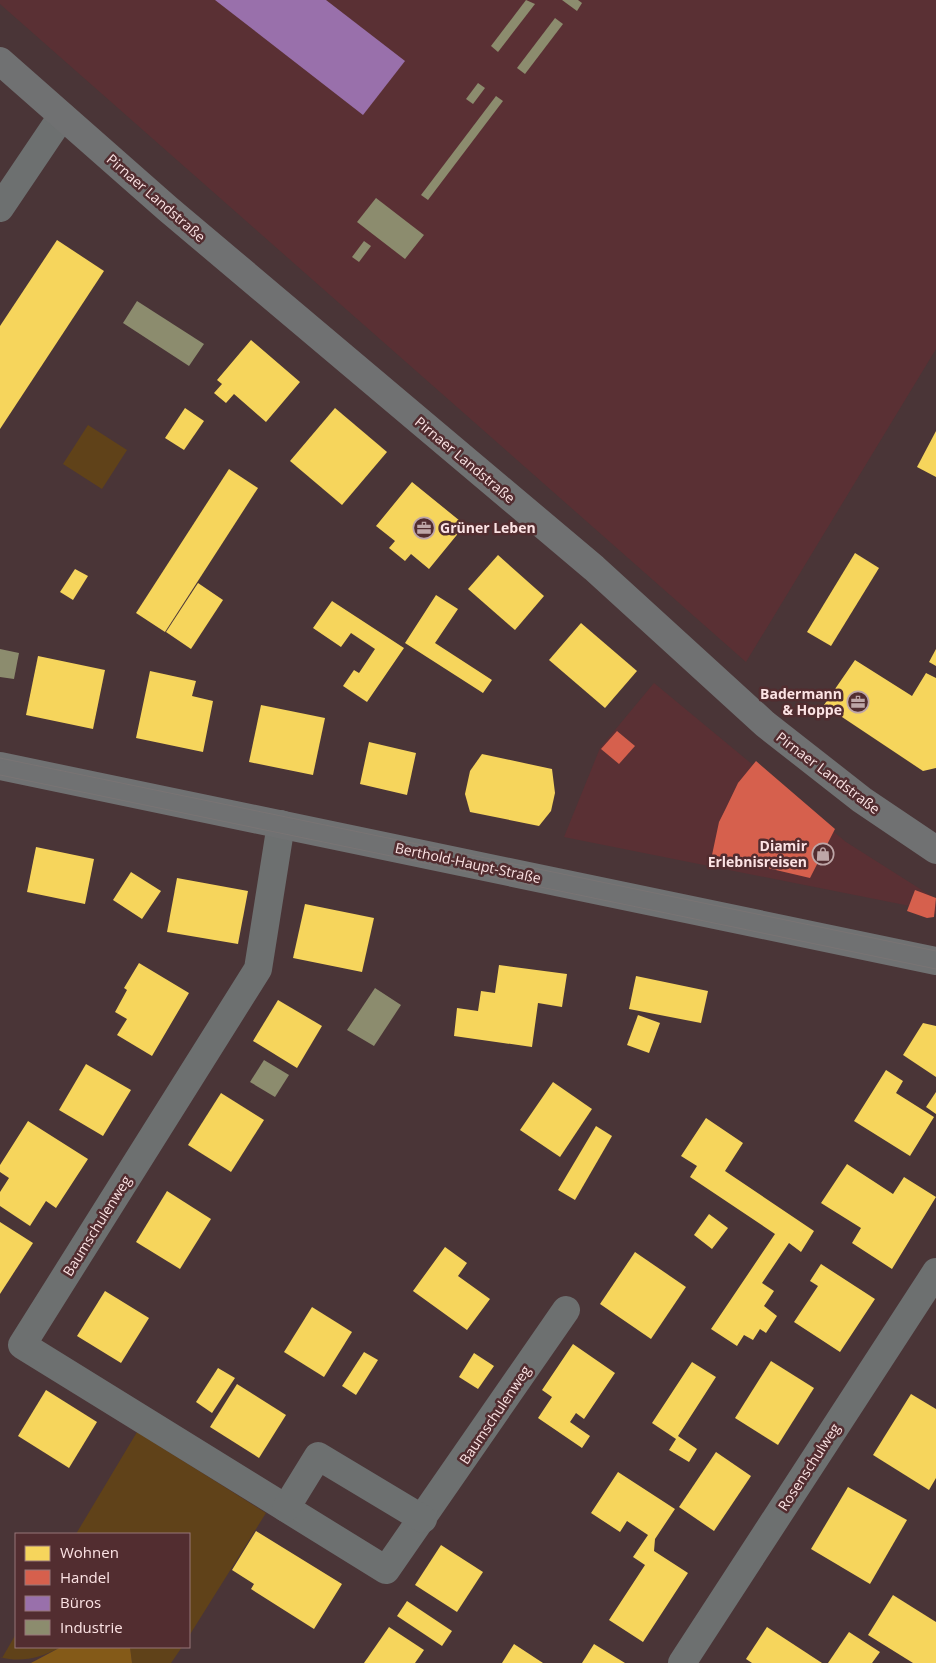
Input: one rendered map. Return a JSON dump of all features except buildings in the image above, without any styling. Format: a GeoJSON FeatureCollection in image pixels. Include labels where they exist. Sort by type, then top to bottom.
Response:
{"type":"FeatureCollection","features":[{"type":"Feature","properties":{"kind":"street","name":"Pirnaer Landstraße"},"geometry":{"type":"LineString","coordinates":[[0,61],[168,209],[594,568],[765,724],[870,806],[936,850]]}},
{"type":"Feature","properties":{"kind":"street"},"geometry":{"type":"LineString","coordinates":[[0,208],[62,116]]}},
{"type":"Feature","properties":{"kind":"street","name":"Berthold-Haupt-Straße"},"geometry":{"type":"LineString","coordinates":[[0,766],[936,961]]}},
{"type":"Feature","properties":{"kind":"street","name":"Baumschulenweg"},"geometry":{"type":"LineString","coordinates":[[281,824],[258,969],[22,1345],[386,1570],[566,1310]]}},
{"type":"Feature","properties":{"kind":"street","name":"Rosenschulweg"},"geometry":{"type":"LineString","coordinates":[[682,1663],[936,1272]]}},
{"type":"Feature","properties":{"kind":"street"},"geometry":{"type":"LineString","coordinates":[[286,1508],[318,1456],[423,1519]]}},
{"type":"Feature","properties":{"kind":"shaded area"},"geometry":{"type":"Polygon","coordinates":[[[0,0],[936,0],[936,349],[746,662],[0,4],[0,0]]]}},
{"type":"Feature","properties":{"kind":"shaded area"},"geometry":{"type":"Polygon","coordinates":[[[88,425],[127,450],[102,489],[63,464],[88,425]]]}},
{"type":"Feature","properties":{"kind":"shaded area"},"geometry":{"type":"Polygon","coordinates":[[[654,683],[846,842],[936,899],[936,914],[905,905],[564,837],[600,748],[654,683]]]}},
{"type":"Feature","properties":{"kind":"shaded area"},"geometry":{"type":"Polygon","coordinates":[[[137,1432],[266,1513],[190,1634],[190,1533],[77,1533],[137,1432]]]}},
{"type":"Feature","properties":{"kind":"shaded area"},"geometry":{"type":"Polygon","coordinates":[[[15,1636],[15,1648],[59,1648],[31,1658],[2,1658],[15,1636]]]}},
{"type":"Feature","properties":{"kind":"shaded area"},"geometry":{"type":"Polygon","coordinates":[[[59,1648],[130,1648],[132,1663],[31,1663],[59,1648]]]}},
{"type":"Feature","properties":{"kind":"shaded area"},"geometry":{"type":"Polygon","coordinates":[[[130,1648],[181,1648],[171,1663],[132,1663],[130,1648]]]}},
{"type":"Feature","properties":{"kind":"tram line"},"geometry":{"type":"LineString","coordinates":[[0,758],[936,951]]}},
{"type":"Feature","properties":{"kind":"tram line"},"geometry":{"type":"LineString","coordinates":[[0,775],[936,969]]}},
{"type":"Feature","properties":{"kind":"place","name":"Grüner Leben"},"geometry":{"type":"Point","coordinates":[424,528]}},
{"type":"Feature","properties":{"kind":"place","name":"Badermann & Hoppe"},"geometry":{"type":"Point","coordinates":[858,702]}},
{"type":"Feature","properties":{"kind":"place","name":"Diamir Erlebnisreisen"},"geometry":{"type":"Point","coordinates":[823,854]}}]}
